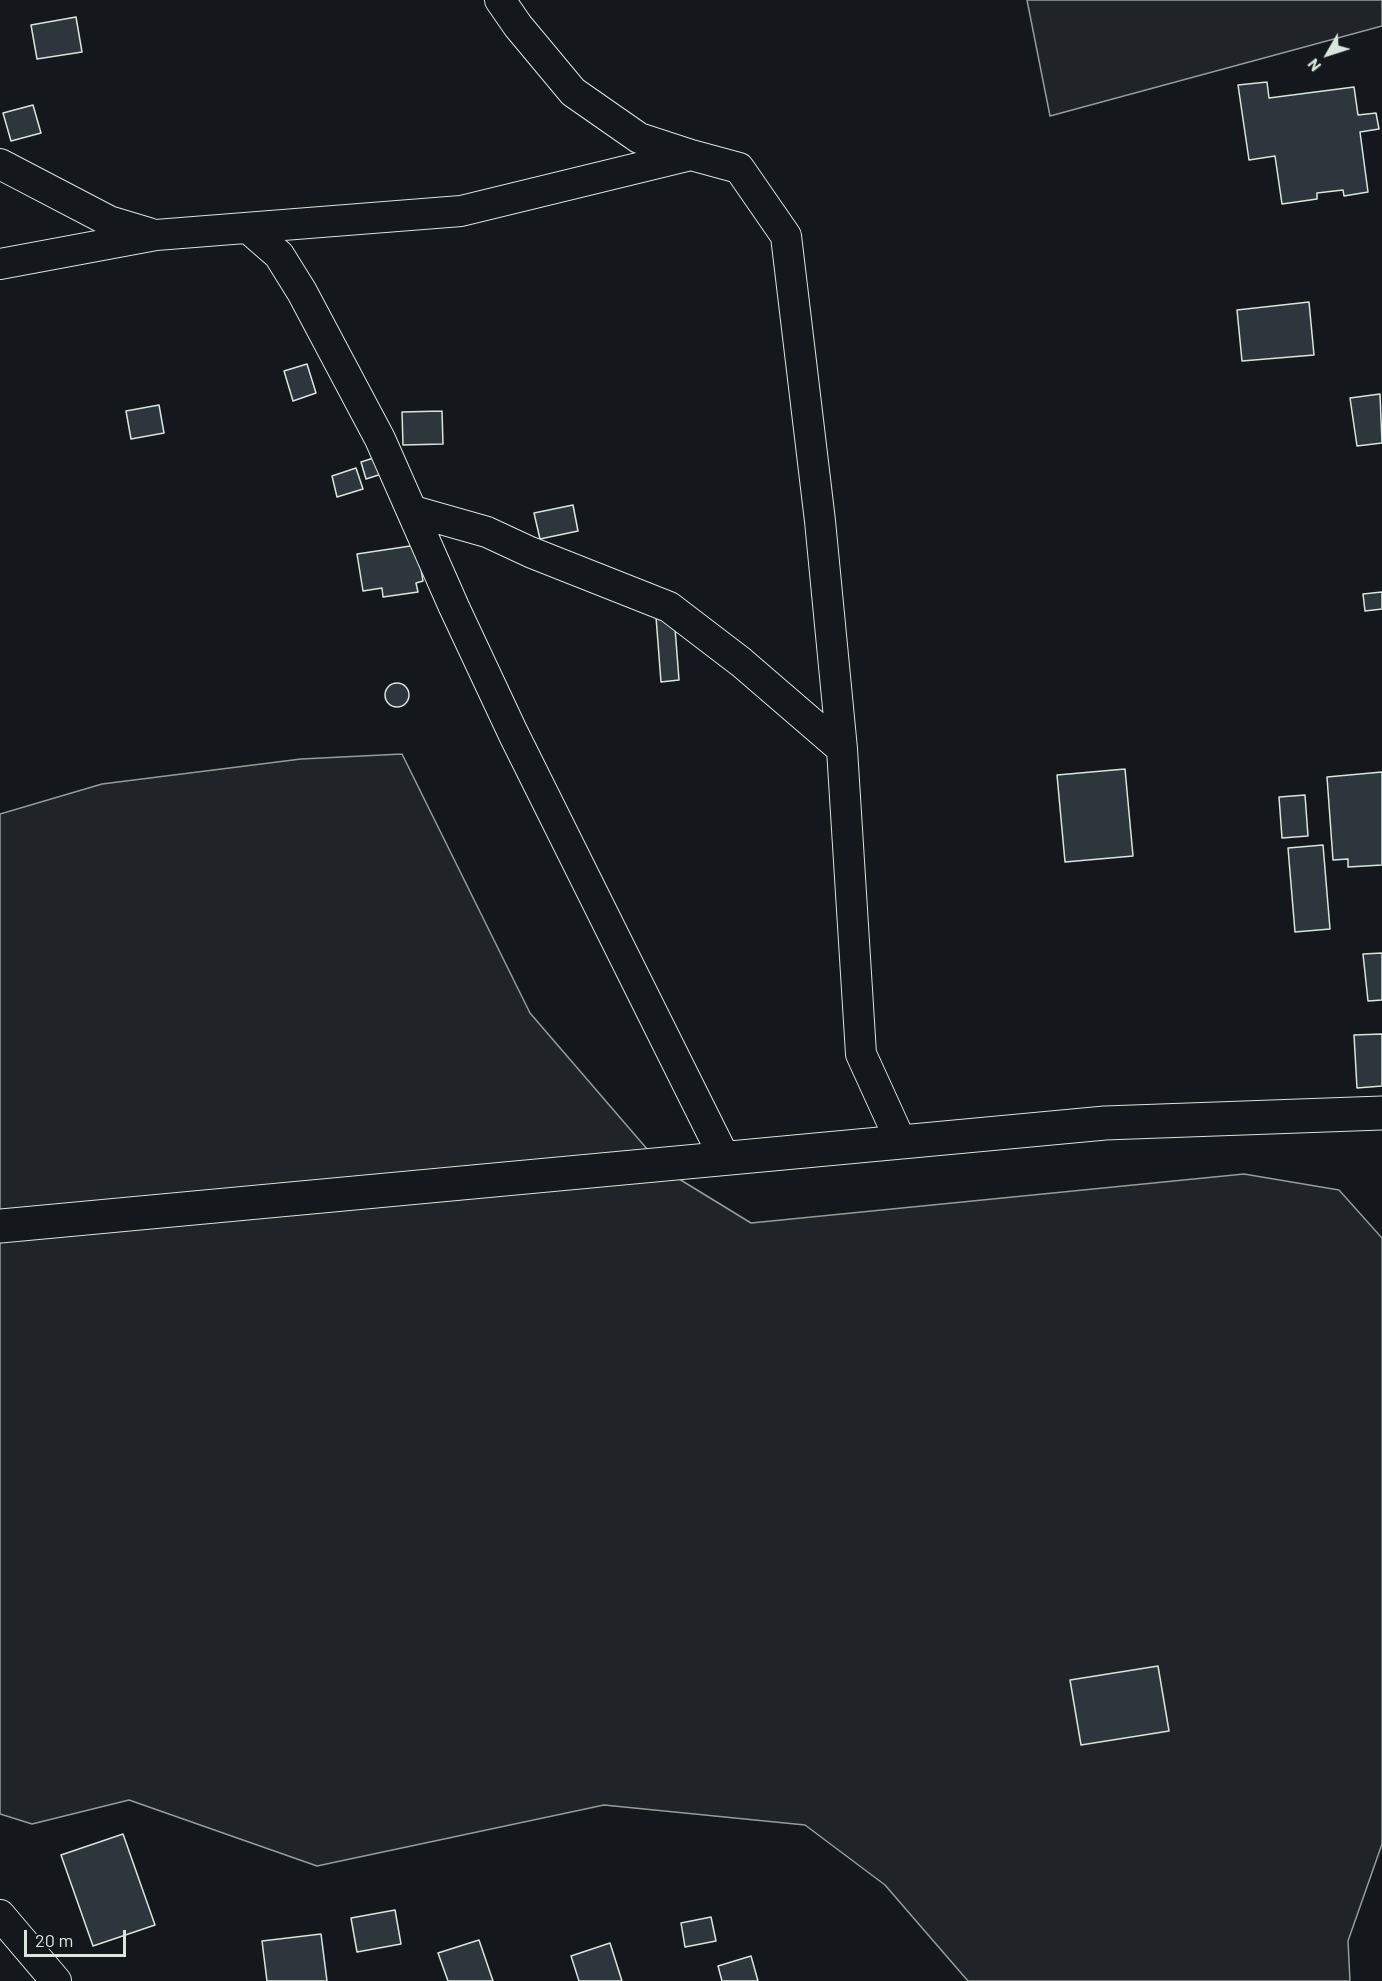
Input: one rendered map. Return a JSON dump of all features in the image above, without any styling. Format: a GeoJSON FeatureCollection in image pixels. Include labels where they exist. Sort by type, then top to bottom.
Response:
{"type":"FeatureCollection","features":[{"type":"Feature","properties":{"kind":"main road"},"geometry":{"type":"LineString","coordinates":[[0,1226],[1105,1123],[1382,1113]]}},
{"type":"Feature","properties":{"kind":"street"},"geometry":{"type":"LineString","coordinates":[[500,0],[518,26],[573,92],[639,138],[739,168],[786,236],[820,521],[842,748],[861,1054],[901,1142]]}},
{"type":"Feature","properties":{"kind":"street"},"geometry":{"type":"LineString","coordinates":[[0,264],[156,235],[321,220],[461,211],[691,155]]}},
{"type":"Feature","properties":{"kind":"street"},"geometry":{"type":"LineString","coordinates":[[0,164],[109,221],[156,235]]}},
{"type":"Feature","properties":{"kind":"street"},"geometry":{"type":"LineString","coordinates":[[248,228],[279,255],[302,292],[380,439],[454,607],[513,733],[725,1159]]}},
{"type":"Feature","properties":{"kind":"street"},"geometry":{"type":"LineString","coordinates":[[413,511],[486,532],[530,552],[669,607],[750,670],[842,748]]}},
{"type":"Feature","properties":{"kind":"street"},"geometry":{"type":"LineString","coordinates":[[0,1915],[56,1981]]}},
{"type":"Feature","properties":{"kind":"shaded area"},"geometry":{"type":"Polygon","coordinates":[[[1027,0],[1382,0],[1382,26],[1050,116],[1027,0]]]}},
{"type":"Feature","properties":{"kind":"shaded area"},"geometry":{"type":"Polygon","coordinates":[[[402,754],[530,1013],[666,1171],[751,1223],[1244,1174],[1339,1190],[1382,1238],[1382,1844],[1348,1941],[1350,1981],[968,1981],[885,1885],[805,1825],[604,1805],[317,1866],[129,1800],[32,1824],[0,1814],[0,814],[102,784],[301,759],[402,754]]]}},
{"type":"Feature","properties":{"kind":"building"},"geometry":{"type":"Polygon","coordinates":[[[76,17],[82,52],[37,59],[31,25],[76,17]]]}},
{"type":"Feature","properties":{"kind":"building"},"geometry":{"type":"Polygon","coordinates":[[[1267,82],[1269,98],[1354,87],[1358,115],[1376,113],[1379,129],[1360,132],[1368,192],[1344,196],[1343,190],[1317,193],[1317,199],[1282,204],[1275,156],[1249,160],[1238,85],[1267,82]]]}},
{"type":"Feature","properties":{"kind":"building"},"geometry":{"type":"Polygon","coordinates":[[[33,105],[41,133],[11,141],[3,113],[33,105]]]}},
{"type":"Feature","properties":{"kind":"building"},"geometry":{"type":"Polygon","coordinates":[[[1309,302],[1314,355],[1242,361],[1237,310],[1309,302]]]}},
{"type":"Feature","properties":{"kind":"building"},"geometry":{"type":"Polygon","coordinates":[[[307,364],[316,393],[293,401],[284,371],[307,364]]]}},
{"type":"Feature","properties":{"kind":"building"},"geometry":{"type":"Polygon","coordinates":[[[1380,394],[1382,443],[1357,446],[1350,398],[1380,394]]]}},
{"type":"Feature","properties":{"kind":"building"},"geometry":{"type":"Polygon","coordinates":[[[159,405],[164,433],[131,439],[126,411],[159,405]]]}},
{"type":"Feature","properties":{"kind":"building"},"geometry":{"type":"Polygon","coordinates":[[[442,411],[443,444],[403,445],[402,412],[442,411]]]}},
{"type":"Feature","properties":{"kind":"building"},"geometry":{"type":"Polygon","coordinates":[[[383,455],[388,472],[366,479],[361,462],[383,455]]]}},
{"type":"Feature","properties":{"kind":"building"},"geometry":{"type":"Polygon","coordinates":[[[356,468],[363,489],[337,497],[332,476],[356,468]]]}},
{"type":"Feature","properties":{"kind":"building"},"geometry":{"type":"Polygon","coordinates":[[[573,505],[578,531],[540,539],[534,513],[573,505]]]}},
{"type":"Feature","properties":{"kind":"building"},"geometry":{"type":"Polygon","coordinates":[[[417,545],[423,581],[416,583],[418,592],[383,597],[382,588],[363,591],[357,554],[417,545]]]}},
{"type":"Feature","properties":{"kind":"building"},"geometry":{"type":"Polygon","coordinates":[[[1382,592],[1382,609],[1365,611],[1363,594],[1382,592]]]}},
{"type":"Feature","properties":{"kind":"building"},"geometry":{"type":"Polygon","coordinates":[[[674,615],[679,680],[661,682],[656,617],[674,615]]]}},
{"type":"Feature","properties":{"kind":"building"},"geometry":{"type":"Polygon","coordinates":[[[397,683],[406,686],[409,695],[406,704],[397,707],[388,704],[385,695],[388,686],[397,683]]]}},
{"type":"Feature","properties":{"kind":"building"},"geometry":{"type":"Polygon","coordinates":[[[1125,769],[1133,856],[1065,862],[1057,775],[1125,769]]]}},
{"type":"Feature","properties":{"kind":"building"},"geometry":{"type":"Polygon","coordinates":[[[1382,772],[1382,865],[1348,867],[1348,859],[1333,860],[1327,777],[1382,772]]]}},
{"type":"Feature","properties":{"kind":"building"},"geometry":{"type":"Polygon","coordinates":[[[1305,795],[1308,836],[1282,838],[1279,797],[1305,795]]]}},
{"type":"Feature","properties":{"kind":"building"},"geometry":{"type":"Polygon","coordinates":[[[1323,845],[1330,929],[1295,932],[1288,848],[1323,845]]]}},
{"type":"Feature","properties":{"kind":"building"},"geometry":{"type":"Polygon","coordinates":[[[1382,953],[1382,1000],[1368,1001],[1363,954],[1382,953]]]}},
{"type":"Feature","properties":{"kind":"building"},"geometry":{"type":"Polygon","coordinates":[[[1382,1034],[1382,1086],[1357,1088],[1354,1035],[1382,1034]]]}},
{"type":"Feature","properties":{"kind":"building"},"geometry":{"type":"Polygon","coordinates":[[[1158,1666],[1169,1731],[1081,1745],[1070,1680],[1158,1666]]]}},
{"type":"Feature","properties":{"kind":"building"},"geometry":{"type":"Polygon","coordinates":[[[123,1834],[155,1925],[93,1946],[61,1855],[123,1834]]]}},
{"type":"Feature","properties":{"kind":"building"},"geometry":{"type":"Polygon","coordinates":[[[395,1910],[401,1944],[357,1952],[351,1918],[395,1910]]]}},
{"type":"Feature","properties":{"kind":"building"},"geometry":{"type":"Polygon","coordinates":[[[711,1917],[716,1941],[685,1947],[681,1923],[711,1917]]]}},
{"type":"Feature","properties":{"kind":"building"},"geometry":{"type":"Polygon","coordinates":[[[321,1934],[327,1981],[267,1981],[262,1941],[321,1934]]]}},
{"type":"Feature","properties":{"kind":"building"},"geometry":{"type":"Polygon","coordinates":[[[479,1940],[493,1981],[448,1981],[438,1953],[479,1940]]]}},
{"type":"Feature","properties":{"kind":"building"},"geometry":{"type":"Polygon","coordinates":[[[610,1943],[622,1981],[579,1981],[571,1956],[610,1943]]]}},
{"type":"Feature","properties":{"kind":"building"},"geometry":{"type":"Polygon","coordinates":[[[751,1956],[758,1981],[722,1981],[718,1966],[751,1956]]]}}]}
